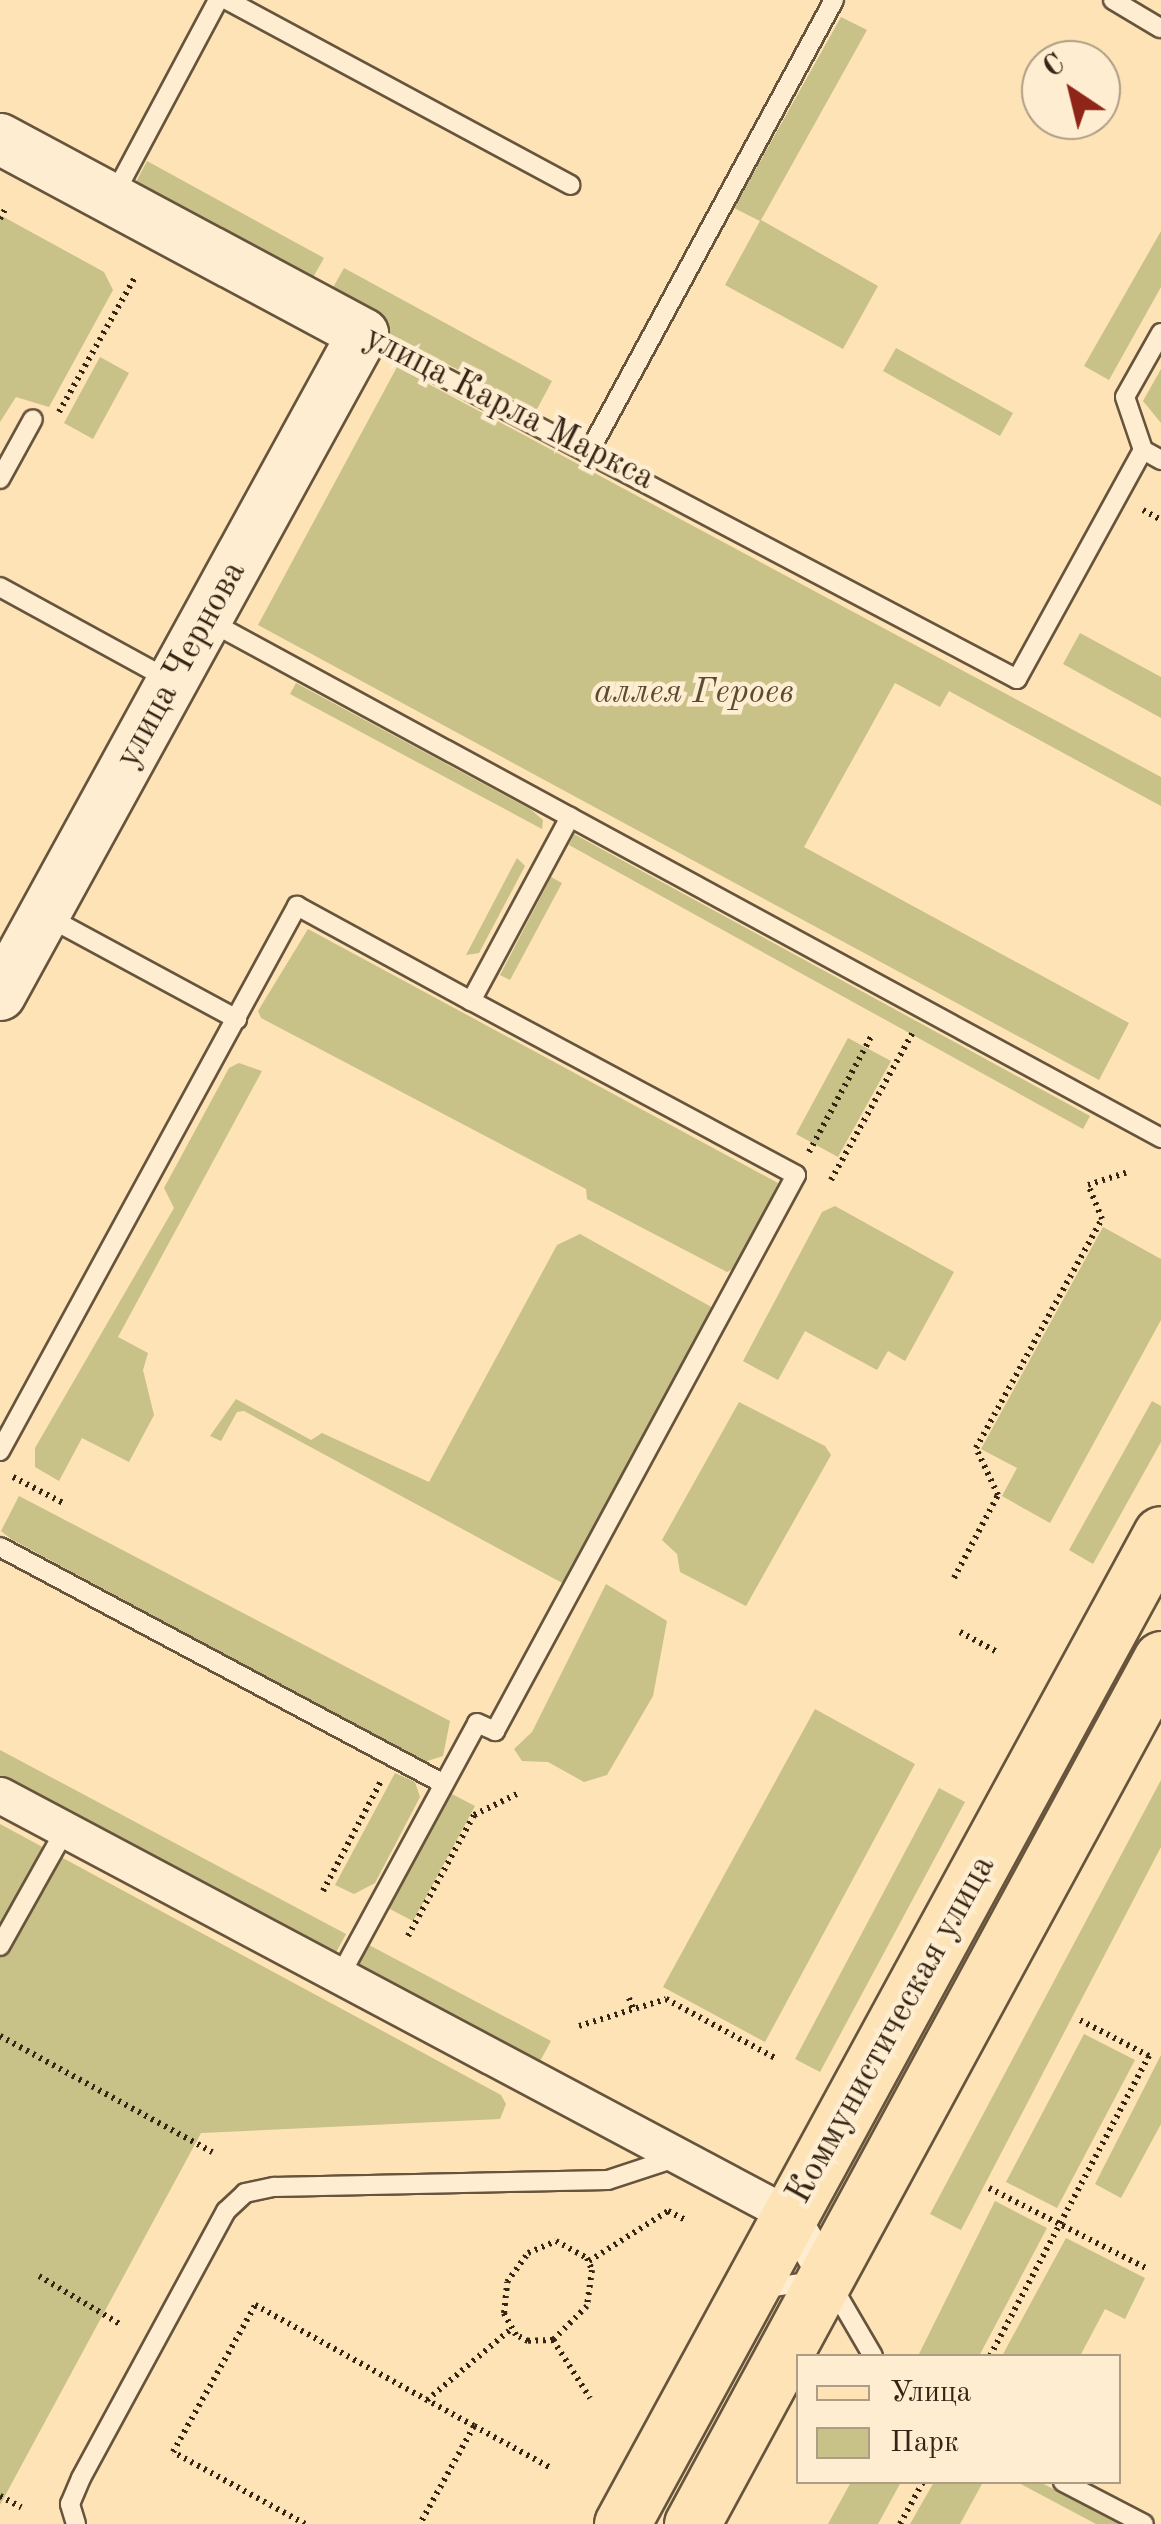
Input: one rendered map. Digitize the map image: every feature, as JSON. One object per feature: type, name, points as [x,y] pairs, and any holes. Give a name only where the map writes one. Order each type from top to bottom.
[{"type":"main road","name":"Коммунистическая улица","points":[[622,2524],[1161,1534]]},
{"type":"main road","name":"Коммунистическая улица","points":[[692,2524],[1161,1658]]},
{"type":"street","name":"улица Карла Маркса","points":[[0,139],[363,334]]},
{"type":"street","name":"улица Чернова","points":[[0,995],[363,334]]},
{"type":"street","points":[[0,1796],[342,1974],[791,2216],[828,2279]]},
{"type":"lane","points":[[112,200],[218,0]]},
{"type":"lane","points":[[228,0],[570,185]]},
{"type":"lane","points":[[590,450],[834,0]]},
{"type":"lane","points":[[1113,0],[1160,28]]},
{"type":"lane","name":"улица Карла Маркса","points":[[363,334],[590,450],[1017,679],[1143,450]]},
{"type":"lane","points":[[1161,334],[1125,397],[1143,450],[1161,460]]},
{"type":"lane","points":[[0,479],[33,419]]},
{"type":"lane","points":[[0,587],[172,681]]},
{"type":"lane","points":[[206,620],[1161,1138]]},
{"type":"lane","points":[[471,1001],[570,817]]},
{"type":"lane","points":[[0,1451],[297,906],[796,1175],[494,1732],[477,1723],[342,1974]]},
{"type":"lane","points":[[44,915],[237,1018]]},
{"type":"lane","points":[[0,1547],[444,1784]]},
{"type":"lane","points":[[0,1946],[66,1830]]},
{"type":"lane","points":[[76,2524],[70,2504],[80,2478],[226,2211],[245,2193],[274,2186],[608,2180],[678,2156]]},
{"type":"lane","points":[[749,2291],[828,2279],[872,2354]]},
{"type":"lane","points":[[1067,2484],[1144,2524]]},
{"type":"path","points":[[0,219],[6,207]]},
{"type":"path","points":[[58,415],[135,277]]},
{"type":"path","points":[[1137,506],[1161,520]]},
{"type":"path","points":[[830,1180],[926,1010]]},
{"type":"path","points":[[796,1175],[872,1035]]},
{"type":"path","points":[[954,1578],[998,1494],[976,1448],[1102,1219],[1088,1185],[1126,1173]]},
{"type":"path","points":[[0,1470],[65,1504]]},
{"type":"path","points":[[960,1632],[999,1653]]},
{"type":"path","points":[[323,1890],[394,1757]]},
{"type":"path","points":[[408,1936],[474,1815],[521,1792]]},
{"type":"path","points":[[629,1998],[633,2009]]},
{"type":"path","points":[[578,2026],[666,1998],[777,2058]]},
{"type":"path","points":[[991,2354],[1149,2056],[1078,2019]]},
{"type":"path","points":[[0,2036],[212,2152]]},
{"type":"path","points":[[988,2188],[1148,2269]]},
{"type":"path","points":[[589,2261],[668,2211],[688,2221]]},
{"type":"path","points":[[556,2241],[582,2250],[589,2261],[586,2306],[554,2340],[528,2341],[511,2329],[503,2298],[528,2253],[556,2241]]},
{"type":"path","points":[[39,2276],[120,2324]]},
{"type":"path","points":[[305,2524],[173,2452],[255,2305],[551,2468]]},
{"type":"path","points":[[427,2400],[511,2329]]},
{"type":"path","points":[[554,2340],[590,2398]]},
{"type":"path","points":[[420,2524],[474,2426]]},
{"type":"path","points":[[900,2524],[922,2484]]},
{"type":"path","points":[[0,2496],[21,2507]]},
{"type":"green space","points":[[841,17],[867,30],[761,220],[878,286],[843,349],[725,285],[760,221],[734,208]]},
{"type":"green space","points":[[147,161],[324,258],[307,288],[130,193]]},
{"type":"green space","points":[[0,215],[104,272],[113,290],[49,407],[16,397],[0,422]]},
{"type":"green space","points":[[1161,231],[1161,287],[1109,380],[1084,366]]},
{"type":"green space","points":[[344,268],[552,381],[536,411],[326,300]]},
{"type":"green space","points":[[896,348],[1013,413],[1000,436],[883,371]]},
{"type":"green space","points":[[100,357],[129,373],[93,439],[64,423]]},
{"type":"green space","name":"аллея Героев","points":[[397,367],[1161,777],[1161,806],[949,691],[940,707],[895,683],[804,847],[1129,1023],[1099,1080],[258,625]]},
{"type":"green space","points":[[1161,369],[1161,423],[1143,401]]},
{"type":"green space","points":[[1080,633],[1161,677],[1161,718],[1063,664]]},
{"type":"green space","points":[[296,683],[530,809],[543,820],[542,829],[290,694]]},
{"type":"green space","points":[[574,834],[1090,1116],[1083,1129],[569,845]]},
{"type":"green space","points":[[517,858],[525,866],[479,953],[466,955]]},
{"type":"green space","points":[[551,877],[562,883],[510,980],[500,975]]},
{"type":"green space","points":[[308,929],[778,1183],[737,1267],[727,1272],[587,1199],[586,1189],[261,1018],[258,1011]]},
{"type":"green space","points":[[848,1038],[891,1061],[838,1157],[796,1134]]},
{"type":"green space","points":[[239,1063],[262,1071],[118,1337],[148,1353],[143,1370],[154,1415],[129,1462],[82,1438],[59,1481],[35,1467],[35,1448],[174,1208],[164,1188],[229,1068]]},
{"type":"green space","points":[[835,1206],[954,1272],[905,1361],[888,1351],[877,1370],[805,1331],[778,1380],[743,1361],[822,1212]]},
{"type":"green space","points":[[1103,1227],[1161,1259],[1161,1320],[1050,1523],[1002,1496],[1017,1468],[981,1449]]},
{"type":"green space","points":[[580,1234],[715,1309],[566,1585],[244,1411],[237,1412],[221,1441],[210,1436],[236,1399],[311,1440],[322,1433],[429,1482],[557,1245]]},
{"type":"green space","points":[[1152,1401],[1161,1406],[1161,1442],[1093,1564],[1069,1550]]},
{"type":"green space","points":[[739,1402],[825,1446],[831,1455],[746,1606],[680,1572],[677,1554],[662,1540]]},
{"type":"green space","points":[[19,1496],[450,1721],[443,1756],[424,1762],[11,1539],[1,1531]]},
{"type":"green space","points":[[606,1584],[667,1621],[653,1696],[607,1775],[584,1782],[548,1762],[522,1761],[514,1749],[532,1732]]},
{"type":"green space","points":[[815,1709],[915,1764],[765,2042],[663,1987]]},
{"type":"green space","points":[[0,1750],[346,1934],[334,1956],[0,1779]]},
{"type":"green space","points":[[395,1773],[415,1782],[420,1797],[375,1883],[354,1894],[335,1885]]},
{"type":"green space","points":[[1161,1780],[1161,1847],[961,2230],[930,2214]]},
{"type":"green space","points":[[939,1788],[965,1802],[820,2072],[795,2059]]},
{"type":"green space","points":[[448,1792],[475,1806],[413,1921],[386,1907]]},
{"type":"green space","points":[[0,1824],[501,2095],[506,2104],[500,2119],[201,2133],[0,2505]]},
{"type":"green space","points":[[367,1944],[551,2041],[539,2063],[355,1967]]},
{"type":"green space","points":[[1084,2034],[1135,2060],[1057,2208],[1006,2182]]},
{"type":"green space","points":[[1161,2055],[1161,2124],[1121,2198],[1095,2184]]},
{"type":"green space","points":[[995,2201],[1047,2228],[980,2354],[919,2354]]},
{"type":"green space","points":[[1066,2238],[1145,2278],[1125,2319],[1105,2309],[1081,2354],[1003,2354]]},
{"type":"green space","points":[[850,2484],[900,2484],[878,2524],[828,2524]]},
{"type":"green space","points":[[933,2484],[982,2484],[960,2524],[910,2524]]},
{"type":"green space","points":[[1021,2484],[1044,2484],[1119,2524],[1096,2524]]}]
